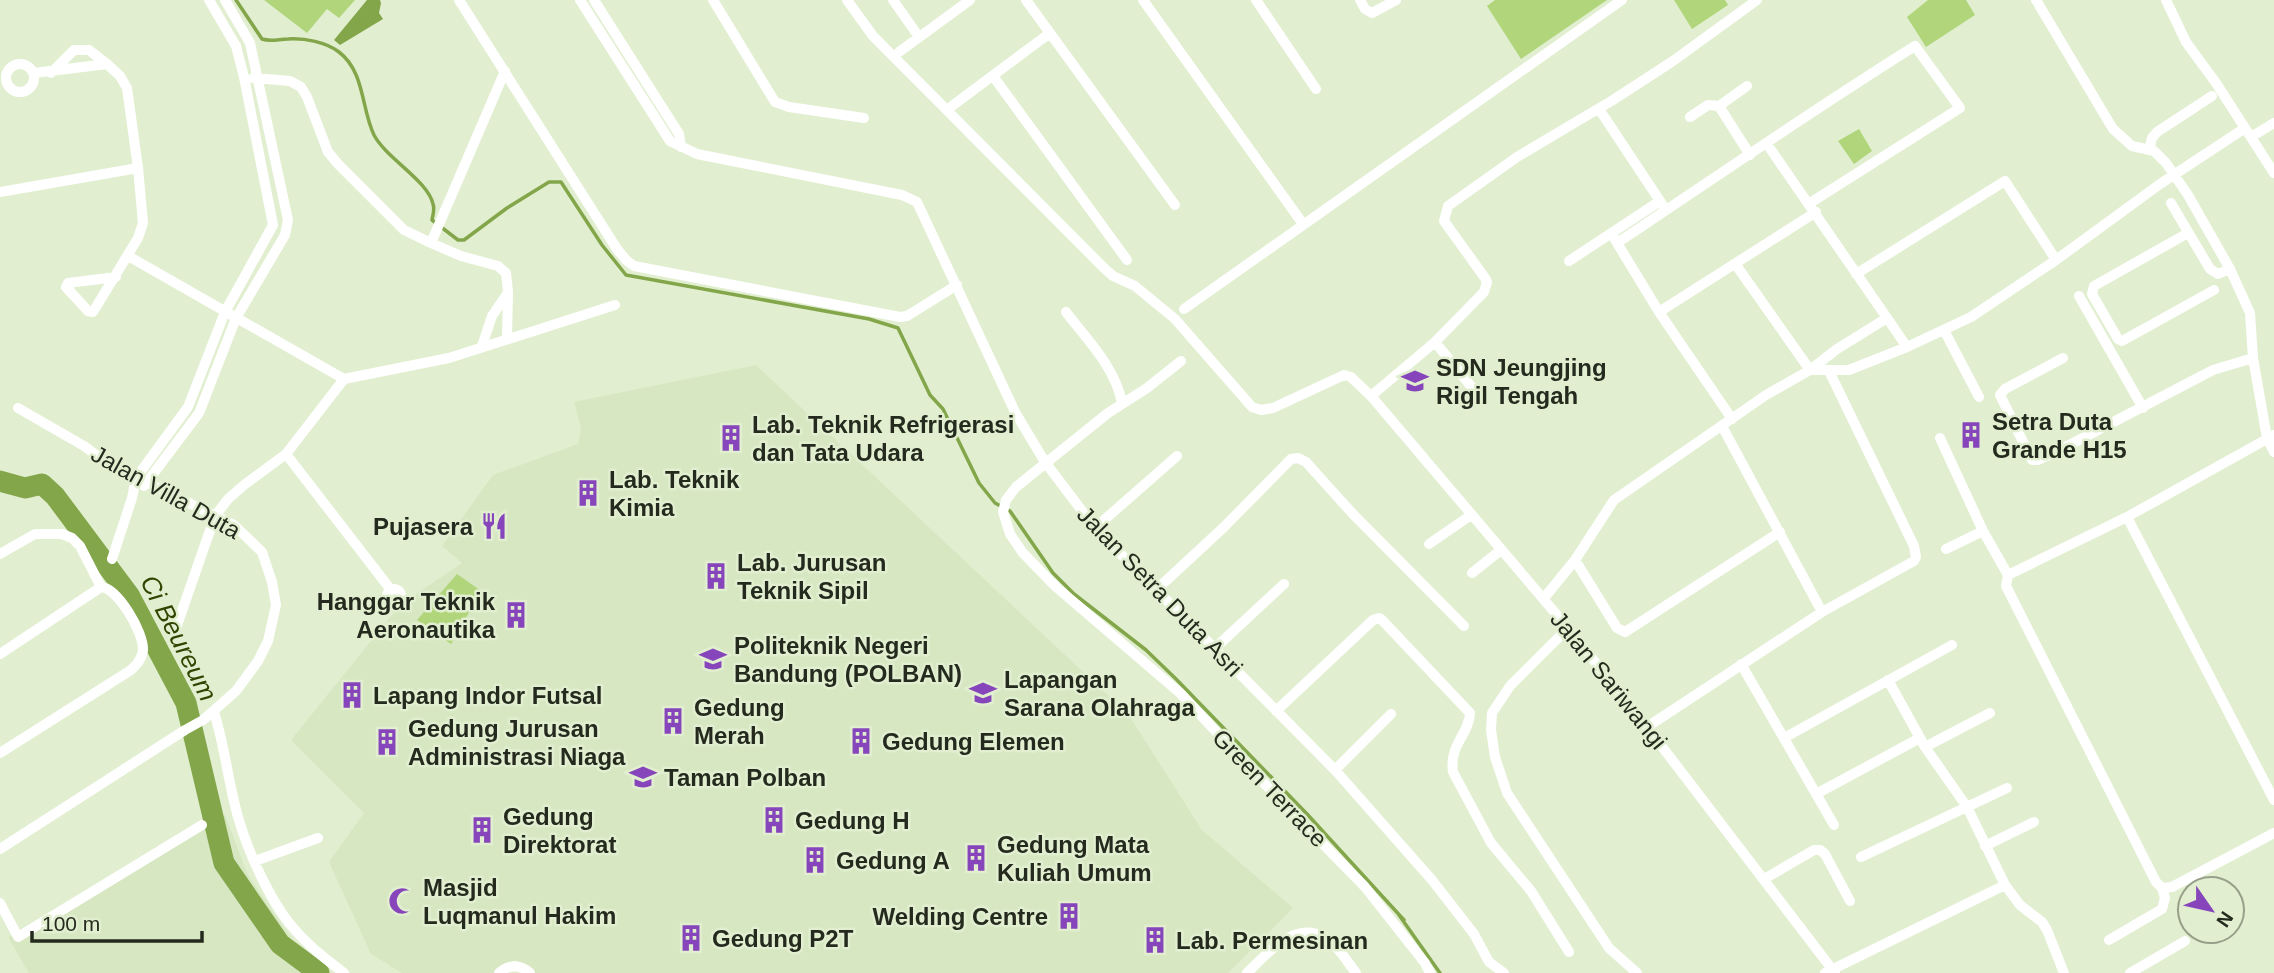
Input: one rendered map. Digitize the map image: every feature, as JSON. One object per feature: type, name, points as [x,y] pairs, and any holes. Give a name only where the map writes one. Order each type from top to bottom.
[{"type":"street","points":[[112,559],[132,498],[188,407],[225,312],[273,225],[236,46],[209,0]]},
{"type":"street","points":[[142,481],[199,413],[236,318],[285,235],[288,220],[250,43],[225,0]]},
{"type":"street","points":[[459,0],[617,249],[634,266],[900,317],[907,316],[957,285]]},
{"type":"street","name":"Jalan Setra Duta Asri","points":[[580,0],[596,15],[679,134],[681,147],[697,154],[902,195],[920,206],[1015,412],[1045,462],[1095,528],[1335,770],[1432,880],[1474,933],[1489,961],[1504,973]]},
{"type":"street","name":"Jalan Setra Duta Asri","points":[[594,0],[596,15]]},
{"type":"street","points":[[713,0],[775,102],[789,107],[864,117]]},
{"type":"street","name":"Jalan Sariwangi","points":[[847,0],[873,36],[1104,268],[1113,276],[1135,286],[1175,319],[1252,407],[1261,410],[1273,408],[1344,374],[1371,396],[1544,598],[1764,879],[1831,971]]},
{"type":"street","points":[[893,0],[919,37]]},
{"type":"street","points":[[899,52],[970,0]]},
{"type":"street","points":[[1026,0],[1175,205]]},
{"type":"street","points":[[1143,0],[1303,224]]},
{"type":"street","points":[[1256,0],[1316,89]]},
{"type":"street","points":[[1360,0],[1365,9],[1372,13],[1396,0]]},
{"type":"street","points":[[1184,309],[1622,0]]},
{"type":"street","points":[[1371,396],[1435,342],[1481,297],[1487,282],[1447,226],[1444,216],[1448,206],[1517,157],[1673,61],[1757,0]]},
{"type":"street","points":[[2036,0],[2113,129],[2132,146],[2160,156],[2180,182],[2230,269],[2250,313],[2253,358],[2274,452]]},
{"type":"street","points":[[2166,0],[2186,42],[2274,173]]},
{"type":"street","points":[[952,106],[1050,33]]},
{"type":"street","points":[[1569,261],[1614,238],[1751,155],[1821,105],[1915,46],[1960,108],[1813,208],[1735,265],[1660,312]]},
{"type":"street","points":[[51,73],[74,50],[89,50],[120,76],[127,88],[143,223],[138,238],[116,278]]},
{"type":"street","points":[[34,74],[107,64]]},
{"type":"street","points":[[431,243],[505,71]]},
{"type":"street","points":[[993,76],[1127,260]]},
{"type":"street","points":[[244,77],[290,81],[301,87],[328,152],[344,173],[404,230],[461,256],[498,266],[506,273],[507,338]]},
{"type":"street","points":[[1690,117],[1708,106],[1718,106],[1747,86]]},
{"type":"street","points":[[2149,150],[2152,138],[2157,132],[2212,96]]},
{"type":"street","points":[[1718,106],[1751,155]]},
{"type":"street","points":[[1599,109],[1663,206]]},
{"type":"street","points":[[1810,370],[1849,370],[1971,317],[2185,169],[2248,133],[2274,123]]},
{"type":"street","points":[[1767,144],[1907,347]]},
{"type":"street","points":[[0,192],[138,168]]},
{"type":"street","points":[[1856,274],[2005,181],[2056,260]]},
{"type":"street","points":[[2171,203],[2210,269],[2218,274],[2230,269]]},
{"type":"street","points":[[2188,233],[2094,286],[2092,294],[2118,339],[2122,341],[2214,290]]},
{"type":"street","points":[[1614,238],[1727,423],[1822,612]]},
{"type":"street","points":[[128,256],[344,379],[449,358],[615,306]]},
{"type":"street","points":[[1735,265],[1810,370]]},
{"type":"street","points":[[482,346],[492,316],[508,292]]},
{"type":"street","points":[[2079,296],[2143,408]]},
{"type":"street","points":[[1066,312],[1106,364],[1118,384],[1122,403]]},
{"type":"street","points":[[1544,598],[1575,560],[1614,500],[1766,395],[1810,370],[1887,318]]},
{"type":"street","points":[[1944,330],[1979,397]]},
{"type":"street","points":[[1435,342],[1475,391]]},
{"type":"street","points":[[2063,358],[2005,389],[2000,395],[2032,460],[2056,452],[2213,370],[2253,358]]},
{"type":"street","name":"Green Terrace","points":[[1181,361],[1045,462],[1011,494],[1006,500],[1003,512],[1010,534],[1023,553],[1055,586],[1180,692],[1365,887],[1430,973]]},
{"type":"street","points":[[1647,727],[1822,612],[1914,561],[1916,552],[1829,370]]},
{"type":"street","points":[[175,631],[215,516],[236,492],[286,454],[344,379]]},
{"type":"street","name":"Jalan Villa Duta","points":[[0,849],[214,712],[236,691],[258,661],[268,641],[276,605],[262,552],[234,525],[104,461],[84,446],[18,408]]},
{"type":"street","points":[[2008,575],[2127,517],[2270,436]]},
{"type":"street","points":[[1940,438],[1983,531],[2008,575],[2006,586],[2155,882],[2162,888],[2165,898],[2162,909],[2109,940]]},
{"type":"street","points":[[286,454],[391,590]]},
{"type":"street","points":[[1095,528],[1177,457]]},
{"type":"street","points":[[1155,591],[1224,527],[1291,459],[1298,458],[1306,462],[1352,513],[1464,626]]},
{"type":"street","points":[[1429,544],[1471,515]]},
{"type":"street","points":[[2127,517],[2274,800]]},
{"type":"street","points":[[1946,549],[1983,531]]},
{"type":"street","points":[[1575,560],[1617,628],[1625,632],[1780,532]]},
{"type":"street","points":[[0,554],[35,534],[62,534],[72,538],[80,546],[101,587]]},
{"type":"street","points":[[1472,573],[1501,550]]},
{"type":"street","points":[[1214,649],[1284,583]]},
{"type":"street","points":[[0,654],[101,587],[108,588],[117,595],[134,623],[143,645],[141,659],[131,670],[0,753]]},
{"type":"street","points":[[1276,711],[1373,620],[1382,620],[1470,713],[1470,720],[1455,746],[1451,762],[1453,772],[1491,843],[1531,891],[1569,952]]},
{"type":"street","points":[[1568,628],[1510,686],[1492,713],[1491,730],[1495,757],[1507,793],[1609,948],[1637,973]]},
{"type":"street","points":[[1784,738],[1952,646]]},
{"type":"street","points":[[1741,664],[1834,825]]},
{"type":"street","points":[[1888,680],[1922,742],[1967,807],[2005,885],[2020,905],[2042,922],[2047,930],[2064,973]]},
{"type":"street","points":[[214,712],[238,818],[276,905],[294,930],[344,973]]},
{"type":"street","points":[[1816,794],[1922,742],[1990,713]]},
{"type":"street","points":[[1335,770],[1391,714]]},
{"type":"street","points":[[1861,857],[2007,788]]},
{"type":"street","points":[[1985,846],[2034,822]]},
{"type":"street","points":[[0,903],[18,937],[202,825]]},
{"type":"street","points":[[2162,888],[2172,887],[2274,833]]},
{"type":"street","points":[[255,862],[318,838]]},
{"type":"street","points":[[1764,879],[1814,850],[1820,850],[1825,854],[1850,901]]},
{"type":"street","points":[[1831,971],[2005,885]]},
{"type":"street","points":[[1247,973],[1282,940],[1302,932],[1325,937],[1356,973]]},
{"type":"street","points":[[2130,973],[2178,945]]},
{"type":"street","points":[[1484,973],[1489,961]]},
{"type":"street","points":[[499,973],[513,966],[524,968],[530,973]]},
{"type":"shaded area","points":[[264,0],[355,0],[339,18],[327,9],[307,33]]},
{"type":"shaded area","points":[[367,0],[380,0],[379,13],[383,19],[340,45],[334,40]]},
{"type":"shaded area","points":[[1495,0],[1607,0],[1521,59],[1487,6]]},
{"type":"shaded area","points":[[1674,0],[1725,0],[1728,5],[1692,29]]},
{"type":"shaded area","points":[[1928,0],[1966,0],[1975,15],[1926,47],[1907,17]]},
{"type":"shaded area","points":[[1859,129],[1872,151],[1854,164],[1838,141]]},
{"type":"shaded area","name":"Politeknik Negeri Bandung (POLBAN)","points":[[756,365],[1128,714],[1202,830],[1293,908],[1228,973],[534,973],[515,960],[493,973],[402,973],[371,954],[329,862],[364,813],[291,740],[400,605],[462,563],[442,546],[493,475],[578,444],[581,428],[574,402]]},
{"type":"shaded area","points":[[457,574],[481,591],[451,644],[417,620]]},
{"type":"shaded area","points":[[225,815],[248,875],[295,944],[329,973],[29,973],[8,937]]},
{"type":"waterway","points":[[236,0],[262,39],[315,41],[334,49],[347,60],[358,80],[374,135],[430,195],[434,208],[432,220],[458,240],[464,240],[507,208],[549,182],[561,182],[602,245],[626,275],[869,319],[898,328],[930,395],[943,409],[979,483],[995,503],[1010,511],[1053,573],[1074,594],[1146,650],[1307,814],[1404,920],[1399,915],[1440,973]]},
{"type":"waterway","name":"Ci Beureum","points":[[0,481],[25,488],[42,484],[55,496],[129,595],[186,703],[224,863],[280,944],[319,973]]},
{"type":"place","name":"SDN Jeungjing Rigil Tengah","points":[[1415,381]]},
{"type":"place","name":"Setra Duta Grande H15","points":[[1971,435]]},
{"type":"place","name":"Lab. Teknik Refrigerasi dan Tata Udara","points":[[731,438]]},
{"type":"place","name":"Lab. Teknik Kimia","points":[[588,493]]},
{"type":"place","name":"Pujasera","points":[[494,526]]},
{"type":"place","name":"Lab. Jurusan Teknik Sipil","points":[[716,576]]},
{"type":"place","name":"Hanggar Teknik Aeronautika","points":[[516,615]]},
{"type":"place","name":"Politeknik Negeri Bandung (POLBAN)","points":[[713,659]]},
{"type":"place","name":"Lapangan Sarana Olahraga","points":[[983,693]]},
{"type":"place","name":"Lapang Indor Futsal","points":[[352,695]]},
{"type":"place","name":"Gedung Merah","points":[[673,721]]},
{"type":"place","name":"Gedung Elemen","points":[[861,741]]},
{"type":"place","name":"Gedung Jurusan Administrasi Niaga","points":[[387,742]]},
{"type":"place","name":"Taman Polban","points":[[643,777]]},
{"type":"place","name":"Gedung H","points":[[774,820]]},
{"type":"place","name":"Gedung Direktorat","points":[[482,830]]},
{"type":"place","name":"Gedung Mata Kuliah Umum","points":[[976,858]]},
{"type":"place","name":"Gedung A","points":[[815,860]]},
{"type":"place","name":"Masjid Luqmanul Hakim","points":[[402,901]]},
{"type":"place","name":"Welding Centre","points":[[1069,916]]},
{"type":"place","name":"Gedung P2T","points":[[691,938]]},
{"type":"place","name":"Lab. Permesinan","points":[[1155,940]]}]
